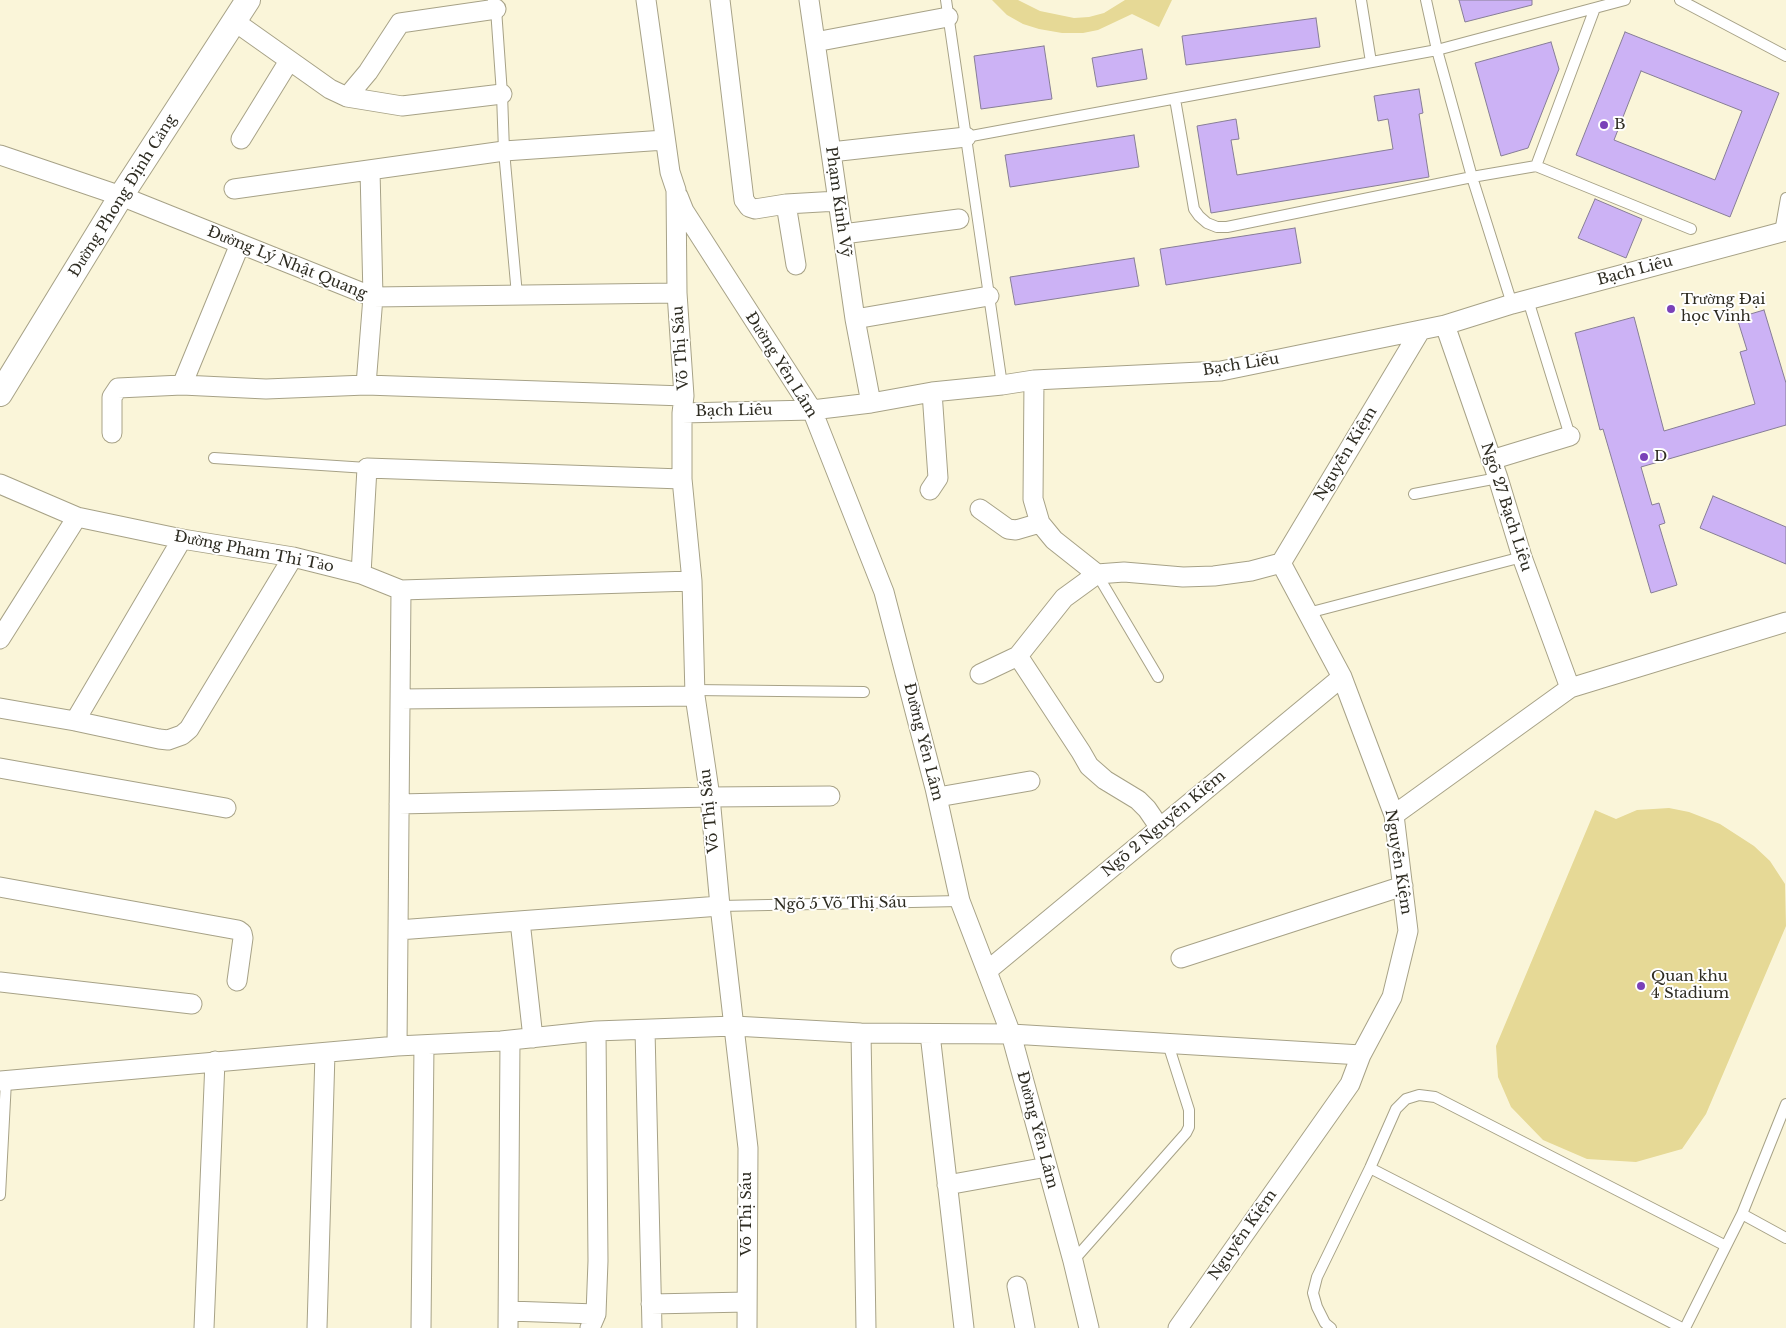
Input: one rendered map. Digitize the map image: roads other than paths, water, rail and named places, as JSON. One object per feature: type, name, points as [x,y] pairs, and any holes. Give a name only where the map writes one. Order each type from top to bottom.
[{"type":"street","name":"Đường Phong Định Cảng","points":[[0,394],[121,196],[248,0]]},
{"type":"street","points":[[646,0],[670,172],[676,190]]},
{"type":"street","points":[[720,0],[744,200],[749,207],[755,209],[786,204],[838,201]]},
{"type":"street","name":"Phạm Kinh Vỹ","points":[[809,0],[855,319],[871,403]]},
{"type":"street","points":[[347,97],[368,72],[400,23],[494,5]]},
{"type":"street","points":[[815,42],[947,8]]},
{"type":"street","points":[[234,21],[330,89],[347,97],[402,106],[502,94]]},
{"type":"street","points":[[241,139],[289,61]]},
{"type":"street","points":[[831,152],[966,137]]},
{"type":"street","points":[[234,189],[504,151],[665,140]]},
{"type":"street","name":"Đường Lý Nhật Quang","points":[[0,155],[121,196],[373,297],[677,293]]},
{"type":"street","points":[[366,385],[373,297],[370,170]]},
{"type":"street","name":"Võ Thị Sáu","points":[[676,190],[677,293],[683,404],[682,479],[692,581],[694,692],[710,797],[720,906],[748,1148],[747,1328]]},
{"type":"street","name":"Đường Yên Lâm","points":[[676,190],[684,211],[812,410],[884,592],[938,797],[960,902],[1011,1034],[1090,1328]]},
{"type":"street","points":[[786,204],[796,265]]},
{"type":"street","points":[[843,234],[959,219]]},
{"type":"street","name":"Bạch Liêu","points":[[112,433],[112,397],[118,388],[182,385],[266,390],[366,385],[812,410],[871,403],[932,392],[1034,380],[1221,371],[1445,325],[1520,302],[1783,232]]},
{"type":"street","points":[[182,385],[240,244]]},
{"type":"street","points":[[855,319],[989,296]]},
{"type":"street","name":"Ngõ 27 Bạch Liêu","points":[[1445,325],[1498,478],[1522,557],[1570,688]]},
{"type":"street","name":"Nguyễn Kiệm","points":[[1178,1328],[1350,1084],[1361,1055],[1395,987],[1408,931],[1394,815],[1342,677],[1281,563],[1420,331]]},
{"type":"street","points":[[1034,380],[1033,499],[1040,523],[1054,540],[1097,574]]},
{"type":"street","points":[[930,490],[938,478],[932,392]]},
{"type":"street","points":[[1491,460],[1570,436]]},
{"type":"street","points":[[361,574],[368,468],[682,479]]},
{"type":"street","name":"Đường Pham Thi Tảo","points":[[0,484],[77,517],[182,539],[292,557],[361,574],[402,590],[692,581]]},
{"type":"street","points":[[980,508],[1008,529],[1016,530],[1040,523]]},
{"type":"street","points":[[0,639],[77,517]]},
{"type":"street","points":[[75,721],[182,539]]},
{"type":"street","points":[[0,708],[75,721],[159,739],[168,740],[182,735],[189,729],[292,557]]},
{"type":"street","points":[[980,674],[1018,656],[1064,598],[1097,574],[1124,572],[1183,577],[1214,576],[1244,572],[1281,563]]},
{"type":"street","points":[[397,1046],[402,590]]},
{"type":"street","points":[[1394,815],[1570,688],[1786,622]]},
{"type":"street","points":[[1018,656],[1082,752],[1088,766],[1105,780],[1138,800],[1148,809],[1160,828]]},
{"type":"street","name":"Ngõ 2 Nguyễn Kiệm","points":[[987,971],[1342,677]]},
{"type":"street","points":[[400,699],[694,692]]},
{"type":"street","points":[[0,768],[226,808]]},
{"type":"street","points":[[938,797],[1030,781]]},
{"type":"street","points":[[400,804],[830,796]]},
{"type":"street","points":[[1181,958],[1403,886]]},
{"type":"street","points":[[0,887],[238,930],[242,932],[243,938],[237,981]]},
{"type":"street","points":[[398,930],[720,906]]},
{"type":"street","points":[[520,921],[532,1038]]},
{"type":"street","points":[[0,982],[192,1004]]},
{"type":"street","points":[[3,1081],[215,1061],[397,1046],[510,1040],[596,1031],[734,1026],[861,1033],[1011,1034],[1361,1055]]},
{"type":"street","points":[[645,1030],[652,1328]]},
{"type":"street","points":[[510,1040],[508,1320],[593,1321],[598,1261],[596,1031]]},
{"type":"street","points":[[861,1033],[866,1328]]},
{"type":"street","points":[[930,1034],[964,1328]]},
{"type":"street","points":[[421,1328],[424,1045]]},
{"type":"street","points":[[317,1328],[325,1053]]},
{"type":"street","points":[[204,1328],[215,1061]]},
{"type":"street","points":[[947,1185],[1047,1167]]},
{"type":"street","points":[[1017,1286],[1025,1328]]},
{"type":"street","points":[[651,1304],[747,1302]]},
{"type":"lane","points":[[1361,0],[1371,62]]},
{"type":"lane","points":[[1426,0],[1437,50],[1472,177],[1570,436]]},
{"type":"lane","points":[[966,137],[1437,50],[1625,0]]},
{"type":"lane","points":[[1680,0],[1786,56]]},
{"type":"lane","points":[[494,5],[502,94],[504,151],[517,295]]},
{"type":"lane","points":[[947,8],[1002,385]]},
{"type":"lane","points":[[1536,166],[1595,8]]},
{"type":"lane","points":[[1176,98],[1194,209],[1207,223],[1217,227],[1227,227],[1472,177],[1536,166],[1691,229]]},
{"type":"lane","points":[[1783,232],[1786,198]]},
{"type":"lane","points":[[214,458],[368,468]]},
{"type":"lane","points":[[1414,494],[1498,478]]},
{"type":"lane","points":[[1308,613],[1522,557]]},
{"type":"lane","points":[[1097,574],[1158,677]]},
{"type":"lane","points":[[694,692],[864,692]]},
{"type":"lane","name":"Ngõ 5 Võ Thị Sáu","points":[[720,906],[960,902]]},
{"type":"lane","points":[[1073,1261],[1186,1133],[1189,1127],[1189,1110],[1168,1044]]},
{"type":"lane","points":[[0,1195],[3,1081]]},
{"type":"lane","points":[[1331,1328],[1325,1323],[1317,1307],[1313,1293],[1314,1284],[1396,1109],[1401,1102],[1419,1095],[1435,1097],[1726,1246]]},
{"type":"lane","points":[[1370,1168],[1688,1327],[1742,1214],[1786,1104]]},
{"type":"lane","points":[[1742,1214],[1786,1238]]},
{"type":"place","name":"B","points":[[1604,125]]},
{"type":"place","name":"Trường Đại học Vinh","points":[[1671,309]]},
{"type":"place","name":"D","points":[[1644,457]]},
{"type":"place","name":"Quan khu 4 Stadium","points":[[1641,986]]}]
